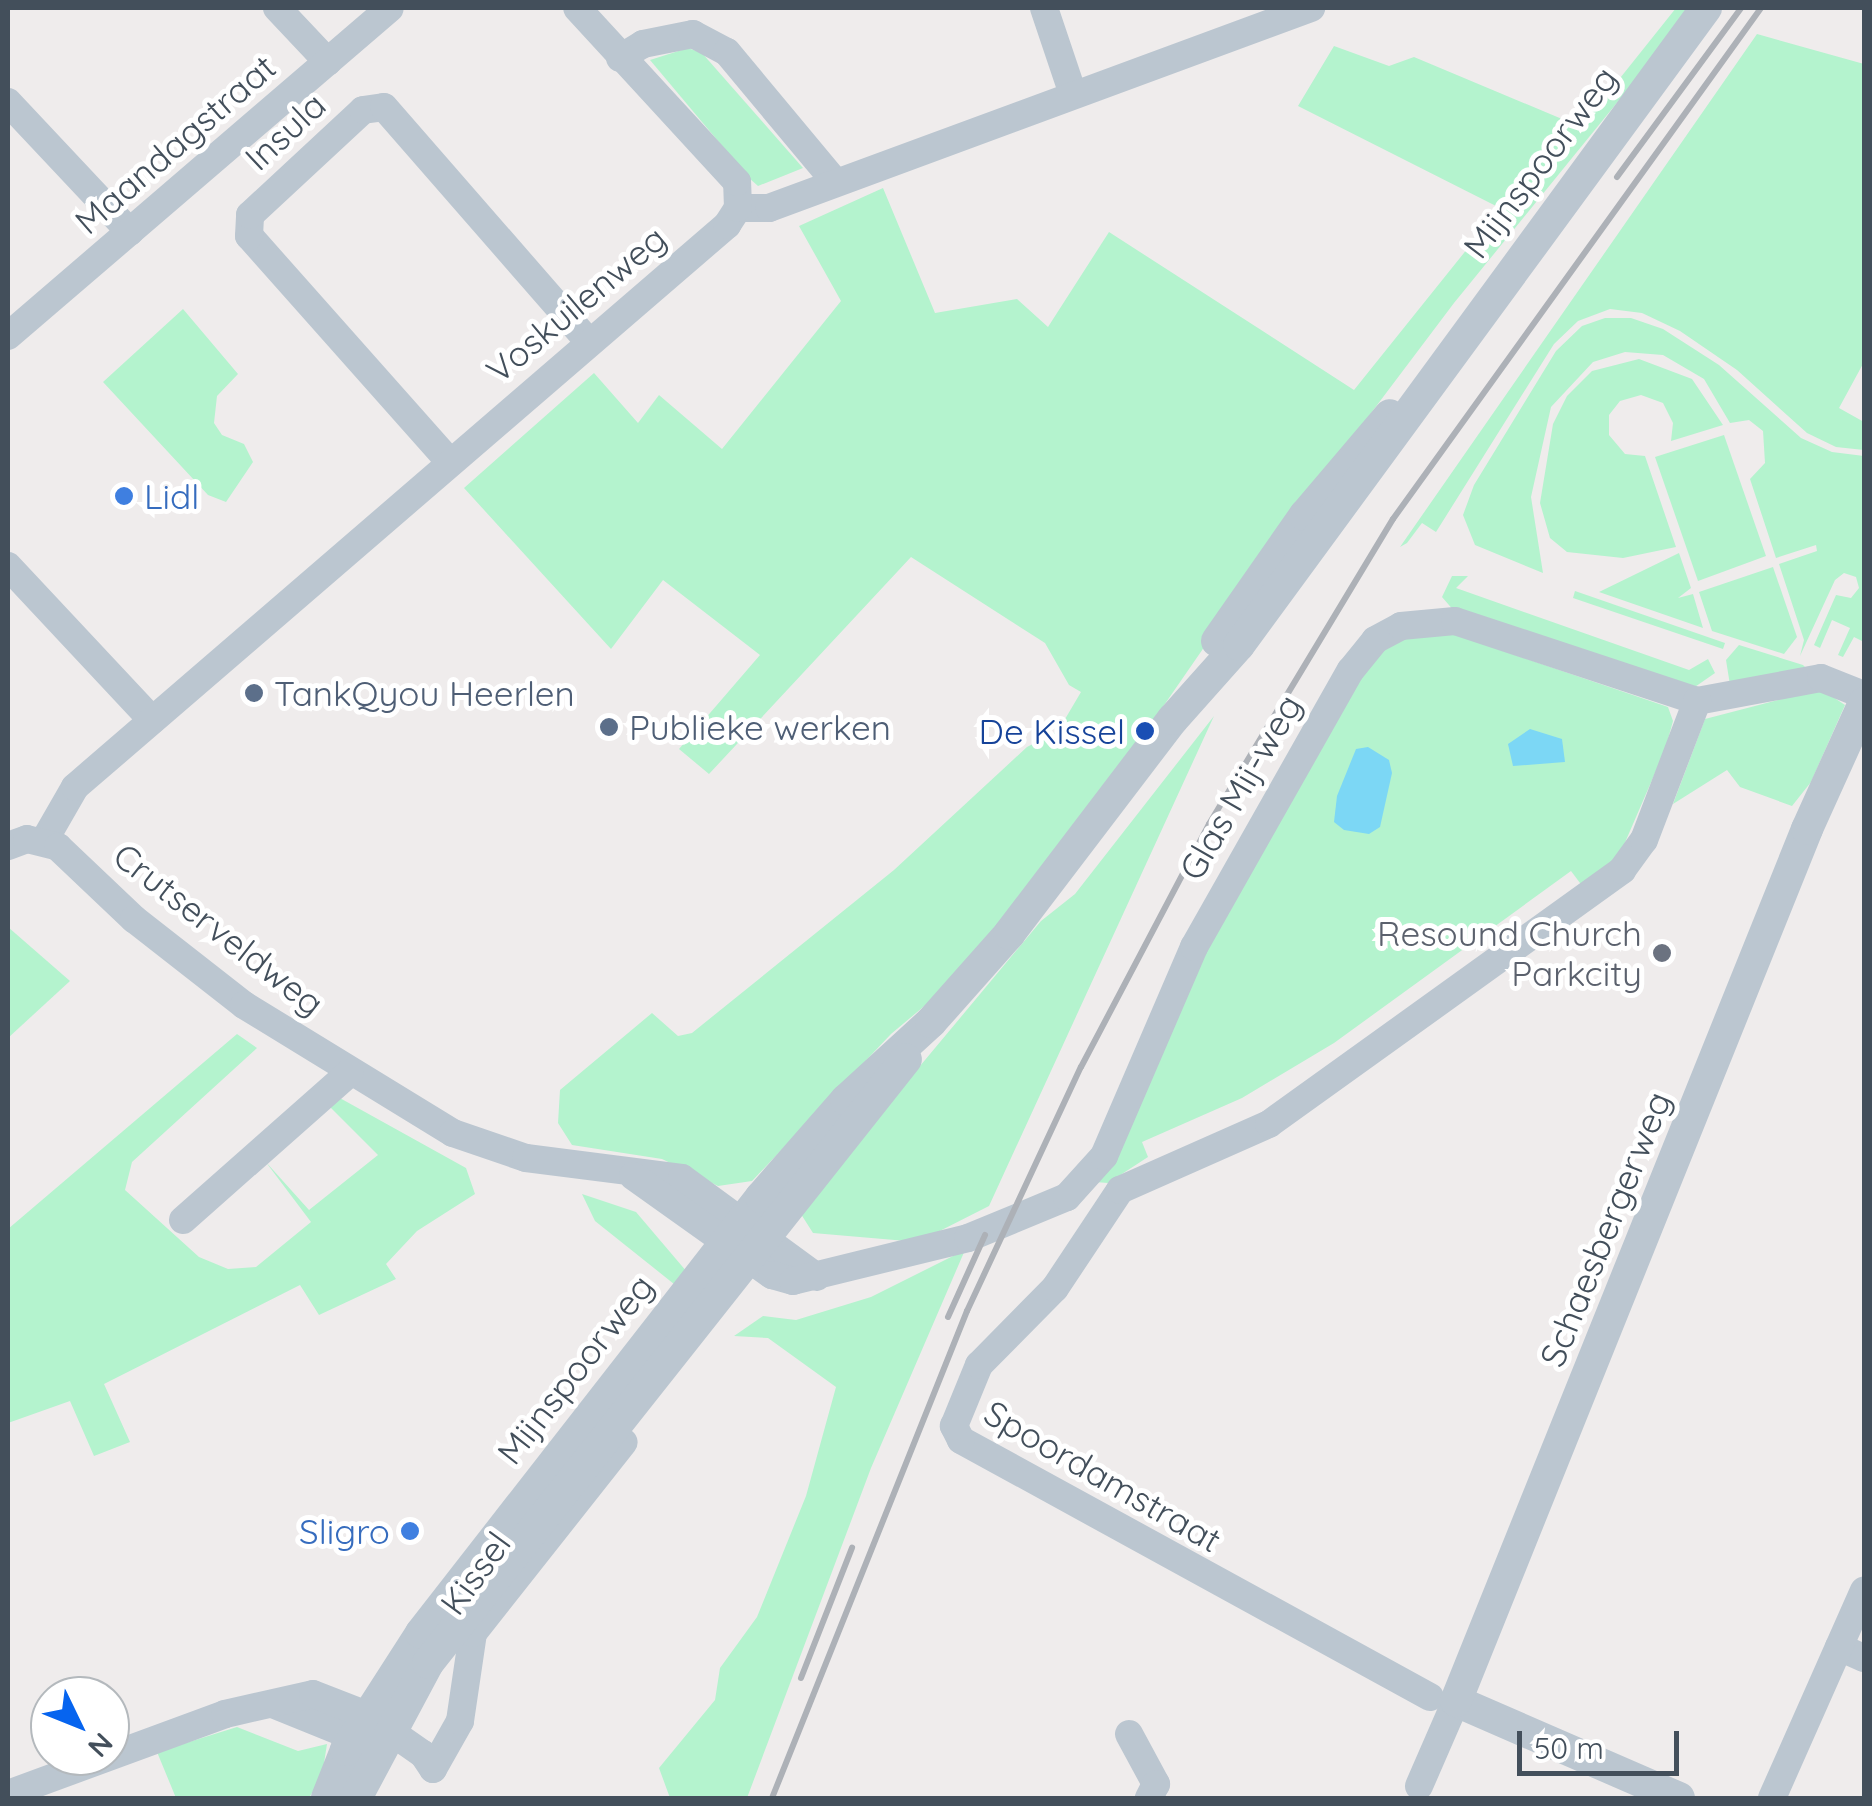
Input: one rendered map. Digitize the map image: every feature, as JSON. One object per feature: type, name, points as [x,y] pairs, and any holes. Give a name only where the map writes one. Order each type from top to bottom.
[{"type":"street","points":[[277,8],[328,62]]},
{"type":"street","name":"Maandagstraat","points":[[8,336],[390,8]]},
{"type":"street","points":[[577,8],[737,182],[738,208],[769,208],[1312,8]]},
{"type":"street","points":[[1044,8],[1073,94]]},
{"type":"street","name":"Mijnspoorweg","points":[[326,1798],[372,1732],[421,1634],[745,1239],[883,1094],[931,1022],[1069,859],[1173,719],[1222,632],[1305,515],[1358,447],[1439,365],[1706,8]]},
{"type":"street","points":[[620,58],[642,44],[693,34],[727,52],[836,184]]},
{"type":"street","points":[[8,102],[130,232]]},
{"type":"street","name":"Insula","points":[[449,461],[249,236],[250,215],[363,110],[384,107],[589,342]]},
{"type":"street","name":"Voskuilenweg","points":[[44,841],[68,794],[449,461],[728,225],[738,208]]},
{"type":"street","points":[[8,566],[152,720]]},
{"type":"street","name":"Glas Mij-weg","points":[[745,1239],[786,1280],[817,1277],[1023,1221],[1087,1179],[1110,1144],[1216,906],[1350,670],[1384,633],[1427,618],[1455,621],[1697,701],[1821,678],[1864,699]]},
{"type":"street","name":"Schaesbergerweg","points":[[1419,1786],[1443,1699],[1864,699]]},
{"type":"street","name":"Spoordamstraat","points":[[1443,1699],[978,1450],[956,1436],[954,1426],[979,1366],[1055,1288],[1120,1190],[1269,1124],[1622,870],[1644,840],[1697,701]]},
{"type":"street","points":[[8,846],[44,841]]},
{"type":"street","name":"Crutserveldweg","points":[[44,841],[213,982],[349,1073],[484,1147],[633,1176],[745,1239]]},
{"type":"street","points":[[183,1220],[349,1073]]},
{"type":"street","name":"Kissel","points":[[8,1794],[225,1714],[314,1694],[433,1769],[460,1721],[465,1656],[473,1632],[624,1442]]},
{"type":"street","points":[[1772,1798],[1852,1652],[1864,1590]]},
{"type":"street","points":[[1443,1699],[1679,1798]]},
{"type":"street","name":"Mijnspoorweg","points":[[356,1798],[372,1732]]},
{"type":"street","points":[[1128,1734],[1156,1784],[1149,1798]]},
{"type":"green space","points":[[1676,8],[1694,8],[1454,303],[1310,494],[1104,792],[953,982],[891,1034],[752,1181],[718,1186],[662,1159],[572,1145],[558,1123],[560,1090],[652,1013],[678,1036],[692,1033],[894,870],[1027,747],[1058,731],[1081,692],[1069,685],[1045,643],[911,557],[709,774],[679,749],[760,655],[663,580],[611,649],[464,488],[594,373],[638,423],[659,395],[722,449],[841,301],[799,226],[883,188],[935,313],[1017,299],[1048,327],[1109,232],[1354,390],[1500,208],[1298,106],[1334,46],[1389,66],[1414,57],[1581,127]]},
{"type":"green space","points":[[1757,34],[1864,64],[1864,362],[1839,408],[1864,422],[1864,450],[1836,447],[1807,433],[1737,370],[1680,331],[1642,313],[1610,309],[1578,321],[1554,344],[1436,532],[1422,523],[1400,547]]},
{"type":"green space","points":[[688,48],[702,53],[803,168],[758,186],[749,178],[650,60]]},
{"type":"green space","points":[[183,309],[238,374],[217,396],[214,423],[222,435],[244,444],[253,462],[226,502],[208,495],[103,382]]},
{"type":"green space","points":[[1605,318],[1631,318],[1663,329],[1719,365],[1801,438],[1832,452],[1864,456],[1864,642],[1854,637],[1843,657],[1838,655],[1850,628],[1832,620],[1820,648],[1814,645],[1836,595],[1851,598],[1859,588],[1856,577],[1844,573],[1835,580],[1800,656],[1804,640],[1779,564],[1817,551],[1816,545],[1776,558],[1750,479],[1765,463],[1763,431],[1749,420],[1730,423],[1704,379],[1663,355],[1625,352],[1593,362],[1551,407],[1531,497],[1543,573],[1475,545],[1463,515],[1474,485],[1556,351],[1582,326]]},
{"type":"green space","points":[[1639,359],[1692,379],[1723,425],[1671,441],[1673,423],[1663,403],[1641,395],[1620,401],[1609,415],[1609,435],[1625,454],[1645,456],[1676,547],[1623,558],[1567,552],[1550,538],[1540,503],[1553,424],[1567,396],[1592,371]]},
{"type":"green space","points":[[1724,435],[1766,556],[1698,581],[1655,457]]},
{"type":"green space","points":[[1679,553],[1691,588],[1678,598],[1693,594],[1703,628],[1599,592]]},
{"type":"green space","points":[[1773,567],[1797,637],[1784,654],[1712,631],[1699,592]]},
{"type":"green space","points":[[1452,576],[1468,576],[1456,588],[1689,670],[1708,659],[1715,673],[1692,689],[1455,612],[1442,597]]},
{"type":"green space","points":[[1575,591],[1725,643],[1723,649],[1573,598]]},
{"type":"green space","points":[[1436,628],[1668,707],[1673,721],[1665,750],[1617,861],[1583,887],[1571,871],[1334,1043],[1242,1098],[1142,1142],[1148,1157],[1108,1183],[1095,1182],[1202,952],[1294,783],[1383,645]]},
{"type":"green space","points":[[1739,645],[1803,665],[1809,671],[1730,685],[1726,660]]},
{"type":"green space","points":[[1821,689],[1845,705],[1811,782],[1792,806],[1740,787],[1727,770],[1673,804],[1705,719]]},
{"type":"green space","points":[[1214,716],[989,1206],[918,1242],[813,1233],[799,1211],[1041,921],[1075,894]]},
{"type":"green space","points":[[8,927],[70,981],[8,1038]]},
{"type":"green space","points":[[237,1034],[257,1048],[132,1162],[125,1190],[199,1257],[228,1269],[256,1267],[311,1222],[265,1161],[309,1210],[378,1155],[328,1105],[338,1097],[466,1168],[475,1194],[417,1231],[386,1264],[396,1279],[319,1315],[300,1285],[104,1384],[130,1442],[94,1456],[70,1401],[8,1423],[8,1229]]},
{"type":"green space","points":[[582,1194],[636,1212],[687,1272],[679,1288],[595,1221]]},
{"type":"green space","points":[[965,1250],[871,1468],[747,1798],[670,1798],[659,1768],[715,1700],[720,1668],[757,1617],[806,1496],[836,1387],[768,1338],[734,1336],[763,1316],[796,1320],[871,1297]]},
{"type":"green space","points":[[237,1727],[298,1751],[327,1744],[322,1776],[309,1798],[176,1798],[157,1752]]},
{"type":"water","points":[[1530,729],[1562,739],[1565,762],[1513,766],[1508,744]]},
{"type":"water","points":[[1368,747],[1389,760],[1392,773],[1380,827],[1369,834],[1344,830],[1334,822],[1337,796],[1356,749]]},
{"type":"railway","points":[[1617,177],[1741,8]]},
{"type":"railway","points":[[772,1798],[967,1311],[1081,1067],[1209,824],[1393,519],[1761,8]]},
{"type":"railway","points":[[948,1317],[985,1235]]},
{"type":"railway","points":[[801,1678],[852,1548]]},
{"type":"place","name":"Lidl","points":[[124,496]]},
{"type":"place","name":"TankQyou Heerlen","points":[[254,693]]},
{"type":"place","name":"Publieke werken","points":[[609,727]]},
{"type":"place","name":"De Kissel","points":[[1145,731]]},
{"type":"place","name":"Resound Church Parkcity","points":[[1662,953]]},
{"type":"place","name":"Sligro","points":[[410,1531]]}]
